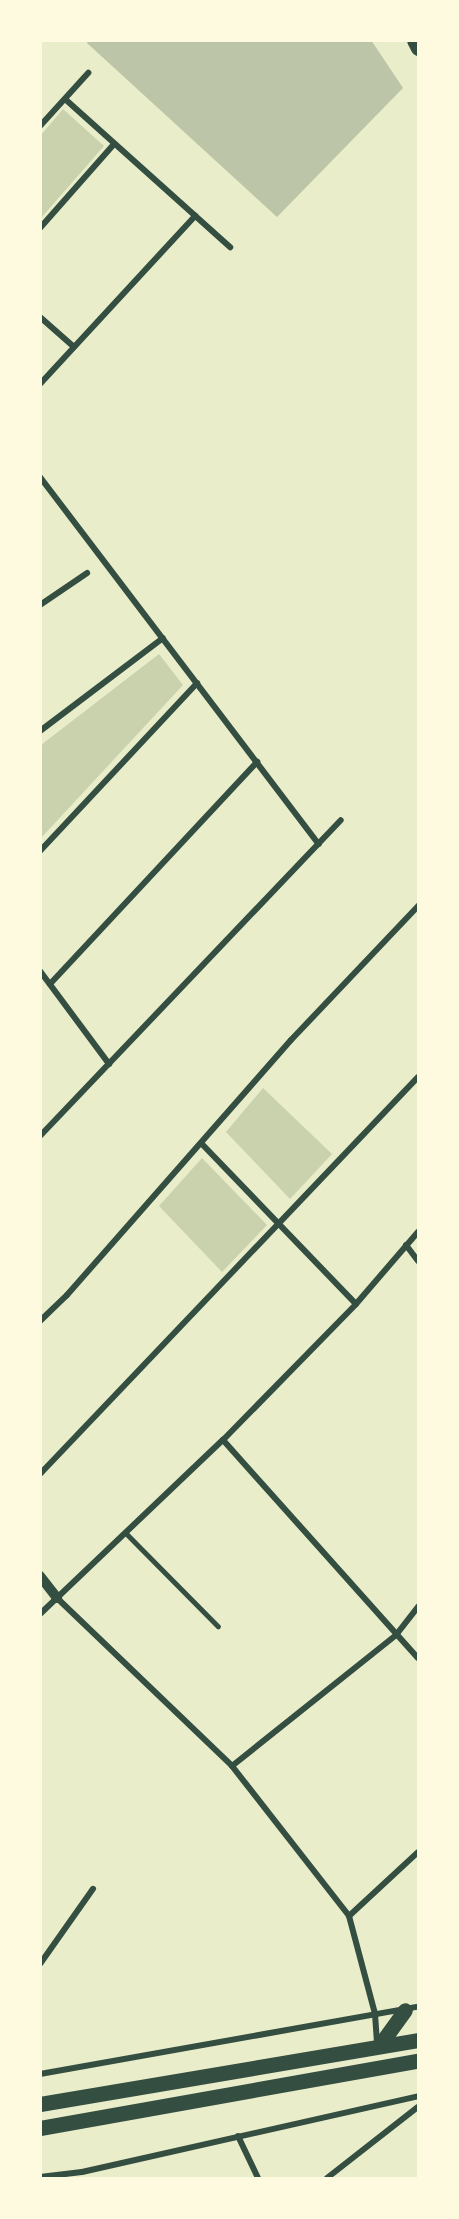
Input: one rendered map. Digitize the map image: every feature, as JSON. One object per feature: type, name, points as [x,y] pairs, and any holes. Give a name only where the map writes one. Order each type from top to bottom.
[{"type":"main road","points":[[414,40],[418,48]]},
{"type":"main road","points":[[378,2046],[412,2009]]},
{"type":"main road","points":[[40,2104],[418,2040]]},
{"type":"main road","points":[[40,2128],[418,2061]]},
{"type":"street","points":[[40,126],[88,73]]},
{"type":"street","points":[[64,99],[230,247]]},
{"type":"street","points":[[40,228],[114,144]]},
{"type":"street","points":[[40,384],[195,216]]},
{"type":"street","points":[[40,317],[74,347]]},
{"type":"street","points":[[40,477],[319,844]]},
{"type":"street","points":[[40,605],[87,573]]},
{"type":"street","points":[[40,730],[163,638]]},
{"type":"street","points":[[40,851],[197,683]]},
{"type":"street","points":[[50,984],[257,762]]},
{"type":"street","points":[[41,1136],[341,820]]},
{"type":"street","points":[[40,1321],[67,1295],[291,1040],[418,906]]},
{"type":"street","points":[[40,971],[109,1064]]},
{"type":"street","points":[[40,1474],[418,1077]]},
{"type":"street","points":[[201,1143],[356,1304]]},
{"type":"street","points":[[40,1614],[223,1440],[356,1304],[418,1232]]},
{"type":"street","points":[[406,1245],[418,1260]]},
{"type":"street","points":[[223,1440],[418,1658]]},
{"type":"street","points":[[40,1576],[57,1598],[232,1766],[349,1916],[375,2014],[378,2046]]},
{"type":"street","points":[[232,1766],[396,1635],[418,1607]]},
{"type":"street","points":[[349,1916],[418,1852]]},
{"type":"street","points":[[40,1965],[93,1889]]},
{"type":"street","points":[[40,2074],[412,2009]]},
{"type":"street","points":[[40,2177],[82,2172],[418,2096]]},
{"type":"street","points":[[327,2178],[418,2107]]},
{"type":"street","points":[[238,2136],[258,2178]]},
{"type":"lane","points":[[126,1533],[218,1626]]},
{"type":"green space","points":[[63,109],[104,146],[41,218],[41,135]]},
{"type":"green space","points":[[159,654],[183,685],[41,838],[41,745]]},
{"type":"green space","points":[[263,1088],[332,1154],[290,1199],[226,1132]]},
{"type":"green space","points":[[202,1158],[267,1225],[222,1272],[159,1206]]},
{"type":"building","points":[[89,40],[371,40],[403,88],[277,217],[87,43]]}]
